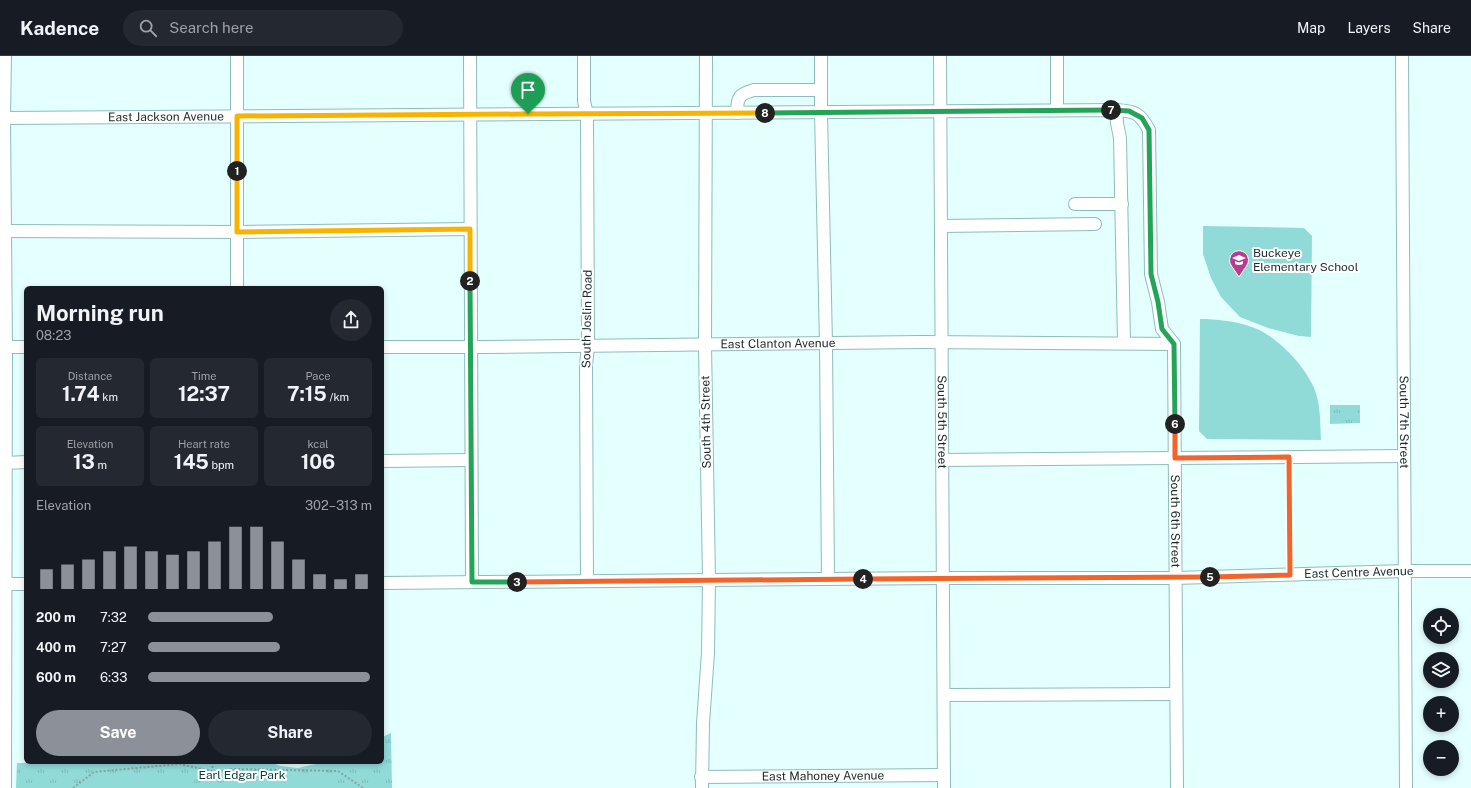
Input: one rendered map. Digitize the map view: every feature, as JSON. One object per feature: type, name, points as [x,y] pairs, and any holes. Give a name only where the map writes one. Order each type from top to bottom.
[{"type":"street","points":[[5,56],[2,231],[6,462],[5,788]]},
{"type":"street","points":[[237,56],[237,286]]},
{"type":"street","points":[[470,56],[472,582]]},
{"type":"street","name":"South Joslin Road","points":[[584,56],[584,101],[587,114],[587,581]]},
{"type":"street","name":"South 4th Street","points":[[701,782],[708,653],[709,580],[705,345],[706,56]]},
{"type":"street","points":[[821,56],[828,580]]},
{"type":"street","name":"South 5th Street","points":[[940,56],[944,788]]},
{"type":"street","points":[[1057,56],[1057,110]]},
{"type":"street","name":"South 7th Street","points":[[1402,56],[1406,788]]},
{"type":"street","points":[[737,113],[737,104],[740,96],[744,92],[754,90],[821,90]]},
{"type":"street","name":"East Jackson Avenue","points":[[4,118],[706,114],[1057,110],[1129,111],[1142,118],[1149,130],[1151,274],[1158,302],[1162,329],[1174,344]]},
{"type":"street","points":[[1116,110],[1120,138],[1124,344]]},
{"type":"street","points":[[1075,204],[1122,204]]},
{"type":"street","points":[[941,226],[1095,224]]},
{"type":"street","points":[[2,231],[237,232],[470,229]]},
{"type":"street","name":"East Clanton Avenue","points":[[384,347],[942,342],[1174,344]]},
{"type":"street","name":"South 6th Street","points":[[1174,344],[1177,788]]},
{"type":"street","points":[[3,349],[24,347]]},
{"type":"street","points":[[942,460],[1404,456]]},
{"type":"street","points":[[384,461],[471,460]]},
{"type":"street","points":[[6,462],[24,462]]},
{"type":"street","name":"East Centre Avenue","points":[[384,583],[944,578],[1176,578],[1405,571],[1471,571]]},
{"type":"street","points":[[6,584],[24,584]]},
{"type":"street","points":[[944,695],[1176,694]]},
{"type":"street","name":"East Mahoney Avenue","points":[[701,782],[944,775]]},
{"type":"path","points":[[1289,457],[1290,575]]},
{"type":"path","points":[[74,788],[94,772],[180,764],[212,772],[233,769],[338,771],[363,788]]},
{"type":"path","points":[[212,772],[213,764]]},
{"type":"green space","points":[[1203,226],[1304,228],[1312,236],[1311,337],[1299,336],[1268,328],[1240,317],[1221,297],[1211,278],[1203,254]]},
{"type":"green space","points":[[1200,319],[1212,319],[1237,323],[1259,330],[1278,342],[1296,360],[1309,379],[1316,394],[1319,407],[1321,440],[1207,439],[1199,431]]},
{"type":"green space","points":[[1330,405],[1360,405],[1360,423],[1330,424]]},
{"type":"green space","name":"Earl Edgar Park","points":[[391,733],[392,788],[16,788],[17,763],[275,764],[298,768],[315,764],[384,764],[384,736]]},
{"type":"green space","points":[[224,776],[317,776],[327,778],[339,788],[223,788]]},
{"type":"green space","points":[[194,778],[194,788],[84,788],[99,779]]},
{"type":"place","name":"Buckeye Elementary School","points":[[1239,277]]},
{"type":"route","points":[[1116,110],[1129,111],[1142,118],[1149,130],[1151,274],[1158,302],[1162,329],[1174,344],[1175,458],[1289,457],[1290,575],[1176,578],[944,578],[472,582],[470,229],[237,232],[237,116],[528,114],[706,114],[1116,110]]}]
